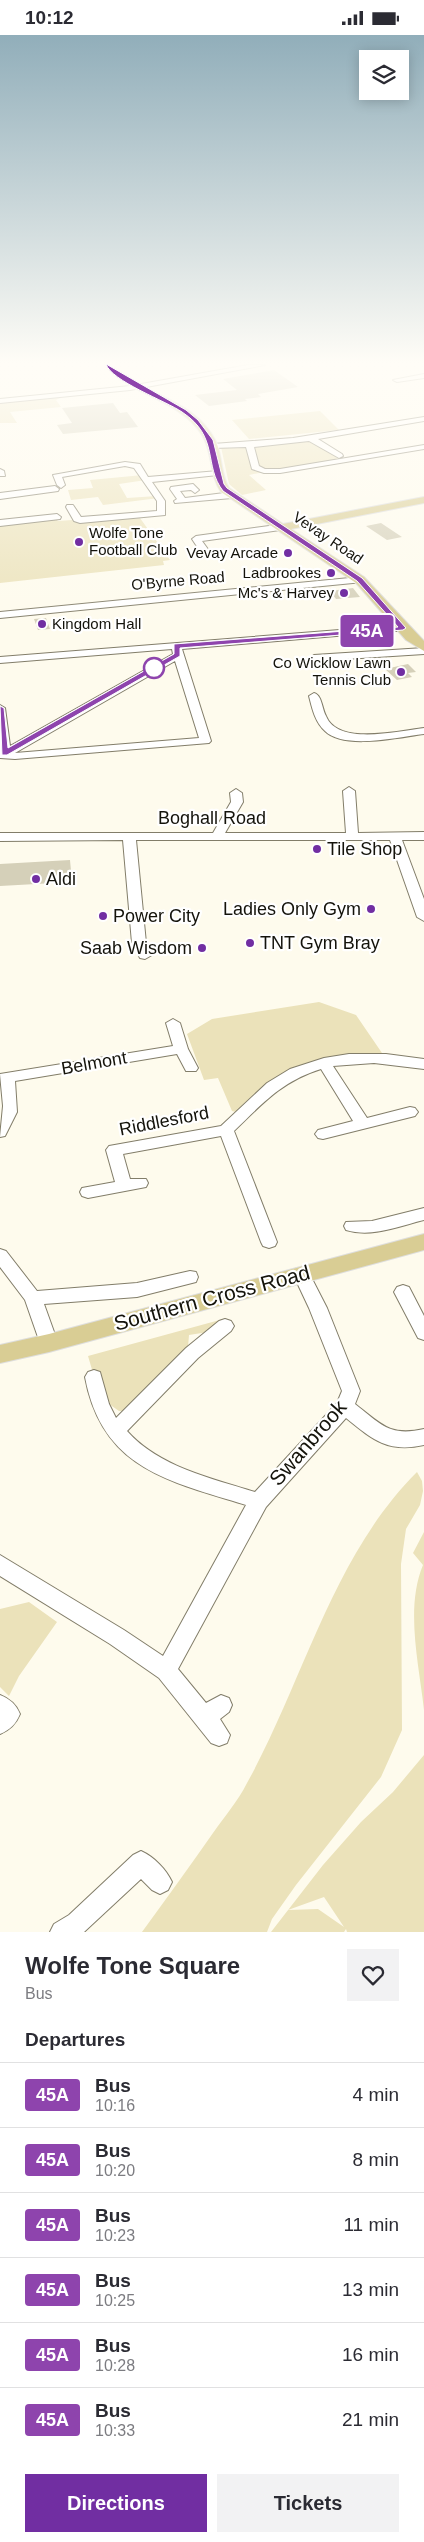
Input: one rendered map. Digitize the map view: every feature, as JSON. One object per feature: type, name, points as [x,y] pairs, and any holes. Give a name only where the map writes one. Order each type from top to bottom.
[{"type":"main road","name":"Vevay Road","points":[[214,454],[221,484],[232,495],[284,527],[360,580],[424,649]]},
{"type":"main road","points":[[284,527],[424,500]]},
{"type":"main road","name":"Southern Cross Road","points":[[0,1354],[49,1343],[424,1242]]},
{"type":"street","points":[[252,454],[255,467],[264,471],[280,471],[385,454]]},
{"type":"street","points":[[335,454],[339,456]]},
{"type":"street","points":[[0,496],[58,487],[57,475],[125,464],[137,466],[161,501],[162,513],[80,520],[77,519],[70,507]]},
{"type":"street","points":[[146,480],[218,473]]},
{"type":"street","points":[[161,491],[193,487],[195,490]]},
{"type":"street","points":[[174,489],[180,501],[232,495]]},
{"type":"street","points":[[0,523],[57,517]]},
{"type":"street","points":[[205,552],[196,539],[284,527]]},
{"type":"street","name":"O'Byrne Road","points":[[0,615],[360,580]]},
{"type":"street","points":[[0,660],[177,650],[403,628]]},
{"type":"street","points":[[314,658],[424,649]]},
{"type":"street","points":[[6,755],[205,741],[177,650]]},
{"type":"street","points":[[6,755],[177,650]]},
{"type":"street","points":[[314,696],[326,725],[331,731],[340,735],[359,737],[424,731]]},
{"type":"street","points":[[0,708],[6,755]]},
{"type":"street","points":[[349,791],[352,835]]},
{"type":"street","points":[[218,835],[237,803],[236,793]]},
{"type":"street","points":[[129,836],[139,943],[145,955]]},
{"type":"street","points":[[395,836],[424,917]]},
{"type":"street","name":"Boghall Road","points":[[0,837],[424,836]]},
{"type":"street","points":[[173,1023],[180,1049],[191,1069]]},
{"type":"street","name":"Belmont","points":[[0,1132],[10,1119],[10,1096],[3,1079],[180,1049]]},
{"type":"street","name":"Riddlesford","points":[[124,1186],[114,1150],[226,1130],[272,1087],[295,1072],[347,1058],[371,1057],[424,1063]]},
{"type":"street","points":[[324,1063],[363,1124]]},
{"type":"street","points":[[323,1133],[410,1113]]},
{"type":"street","name":"Riddlesford","points":[[226,1130],[269,1242]]},
{"type":"street","points":[[88,1192],[140,1183]]},
{"type":"street","points":[[352,1226],[372,1227],[424,1214]]},
{"type":"street","points":[[0,1255],[33,1298],[49,1343]]},
{"type":"street","name":"Swanbrook","points":[[166,1671],[259,1501],[345,1407],[351,1391],[346,1374],[301,1274]]},
{"type":"street","points":[[33,1298],[137,1290],[190,1277]]},
{"type":"street","points":[[403,1292],[424,1333]]},
{"type":"street","points":[[115,1431],[192,1353],[225,1326]]},
{"type":"street","name":"Swanbrook","points":[[94,1377],[101,1408],[115,1431],[126,1444],[147,1460],[169,1471],[259,1501]]},
{"type":"street","points":[[345,1407],[389,1440],[407,1442],[424,1437]]},
{"type":"street","points":[[0,1564],[20,1579],[117,1637],[166,1671],[213,1711],[219,1735]]},
{"type":"street","points":[[0,1705],[9,1714],[0,1723]]},
{"type":"street","points":[[62,1932],[77,1923],[141,1863],[160,1882]]},
{"type":"shaded area","points":[[222,454],[331,454],[339,459],[249,475],[266,490],[242,495],[229,484]]},
{"type":"shaded area","points":[[143,475],[146,480],[119,484],[127,498],[157,496],[159,498],[103,505],[98,497],[71,500],[68,490],[93,488],[90,480]]},
{"type":"shaded area","name":"Wolfe Tone Football Club","points":[[140,518],[170,560],[163,561],[164,565],[0,583],[0,525],[56,519],[58,521],[72,520],[81,523]]},
{"type":"shaded area","points":[[319,1002],[356,1015],[382,1053],[341,1056],[302,1066],[267,1084],[236,1112],[232,1111],[218,1078],[204,1080],[187,1034],[212,1019]]},
{"type":"shaded area","points":[[227,1318],[208,1332],[189,1335],[188,1347],[125,1411],[119,1411],[109,1404],[100,1372],[93,1373],[88,1356]]},
{"type":"shaded area","points":[[417,1472],[422,1481],[423,1491],[420,1505],[406,1529],[401,1564],[402,1730],[381,1777],[296,1885],[272,1919],[267,1932],[142,1932],[243,1790],[267,1744],[341,1581],[363,1542],[388,1506]]},
{"type":"shaded area","points":[[424,1532],[424,1710],[414,1618],[415,1599],[423,1565],[413,1553]]},
{"type":"shaded area","points":[[29,1602],[57,1622],[19,1676],[9,1696],[0,1687],[0,1609]]},
{"type":"shaded area","points":[[424,1755],[424,1932],[347,1932],[346,1929],[344,1932],[271,1932],[288,1910],[323,1865],[361,1822],[393,1792]],"holes":[[[324,1897],[344,1927],[318,1909],[288,1910]]]},
{"type":"building","points":[[381,523],[402,537],[387,540],[366,526]]},
{"type":"building","name":"Mc's & Harvey","points":[[353,588],[360,597],[336,599],[330,591]]},
{"type":"building","name":"Kingdom Hall","points":[[46,618],[50,629],[38,630],[34,619]]},
{"type":"building","name":"Co Wicklow Lawn Tennis Club","points":[[408,664],[416,672],[408,673],[412,677],[397,680],[385,669]]},
{"type":"building","name":"Aldi","points":[[70,860],[72,882],[0,886],[0,864]]},
{"type":"bus line","name":"45A","points":[[0,708],[5,753],[178,655],[176,646],[403,628],[360,580],[310,547],[284,527],[225,490],[221,484],[214,454]]},
{"type":"place","name":"Wolfe Tone Football Club","points":[[79,542]]},
{"type":"place","name":"Vevay Arcade","points":[[288,553]]},
{"type":"place","name":"Ladbrookes","points":[[331,573]]},
{"type":"place","name":"Mc's & Harvey","points":[[344,593]]},
{"type":"place","name":"Kingdom Hall","points":[[42,624]]},
{"type":"place","name":"Co Wicklow Lawn Tennis Club","points":[[401,672]]},
{"type":"place","name":"Tile Shop","points":[[317,849]]},
{"type":"place","name":"Aldi","points":[[36,879]]},
{"type":"place","name":"Ladies Only Gym","points":[[371,909]]},
{"type":"place","name":"Power City","points":[[103,916]]},
{"type":"place","name":"TNT Gym Bray","points":[[250,943]]},
{"type":"place","name":"Saab Wisdom","points":[[202,948]]}]
